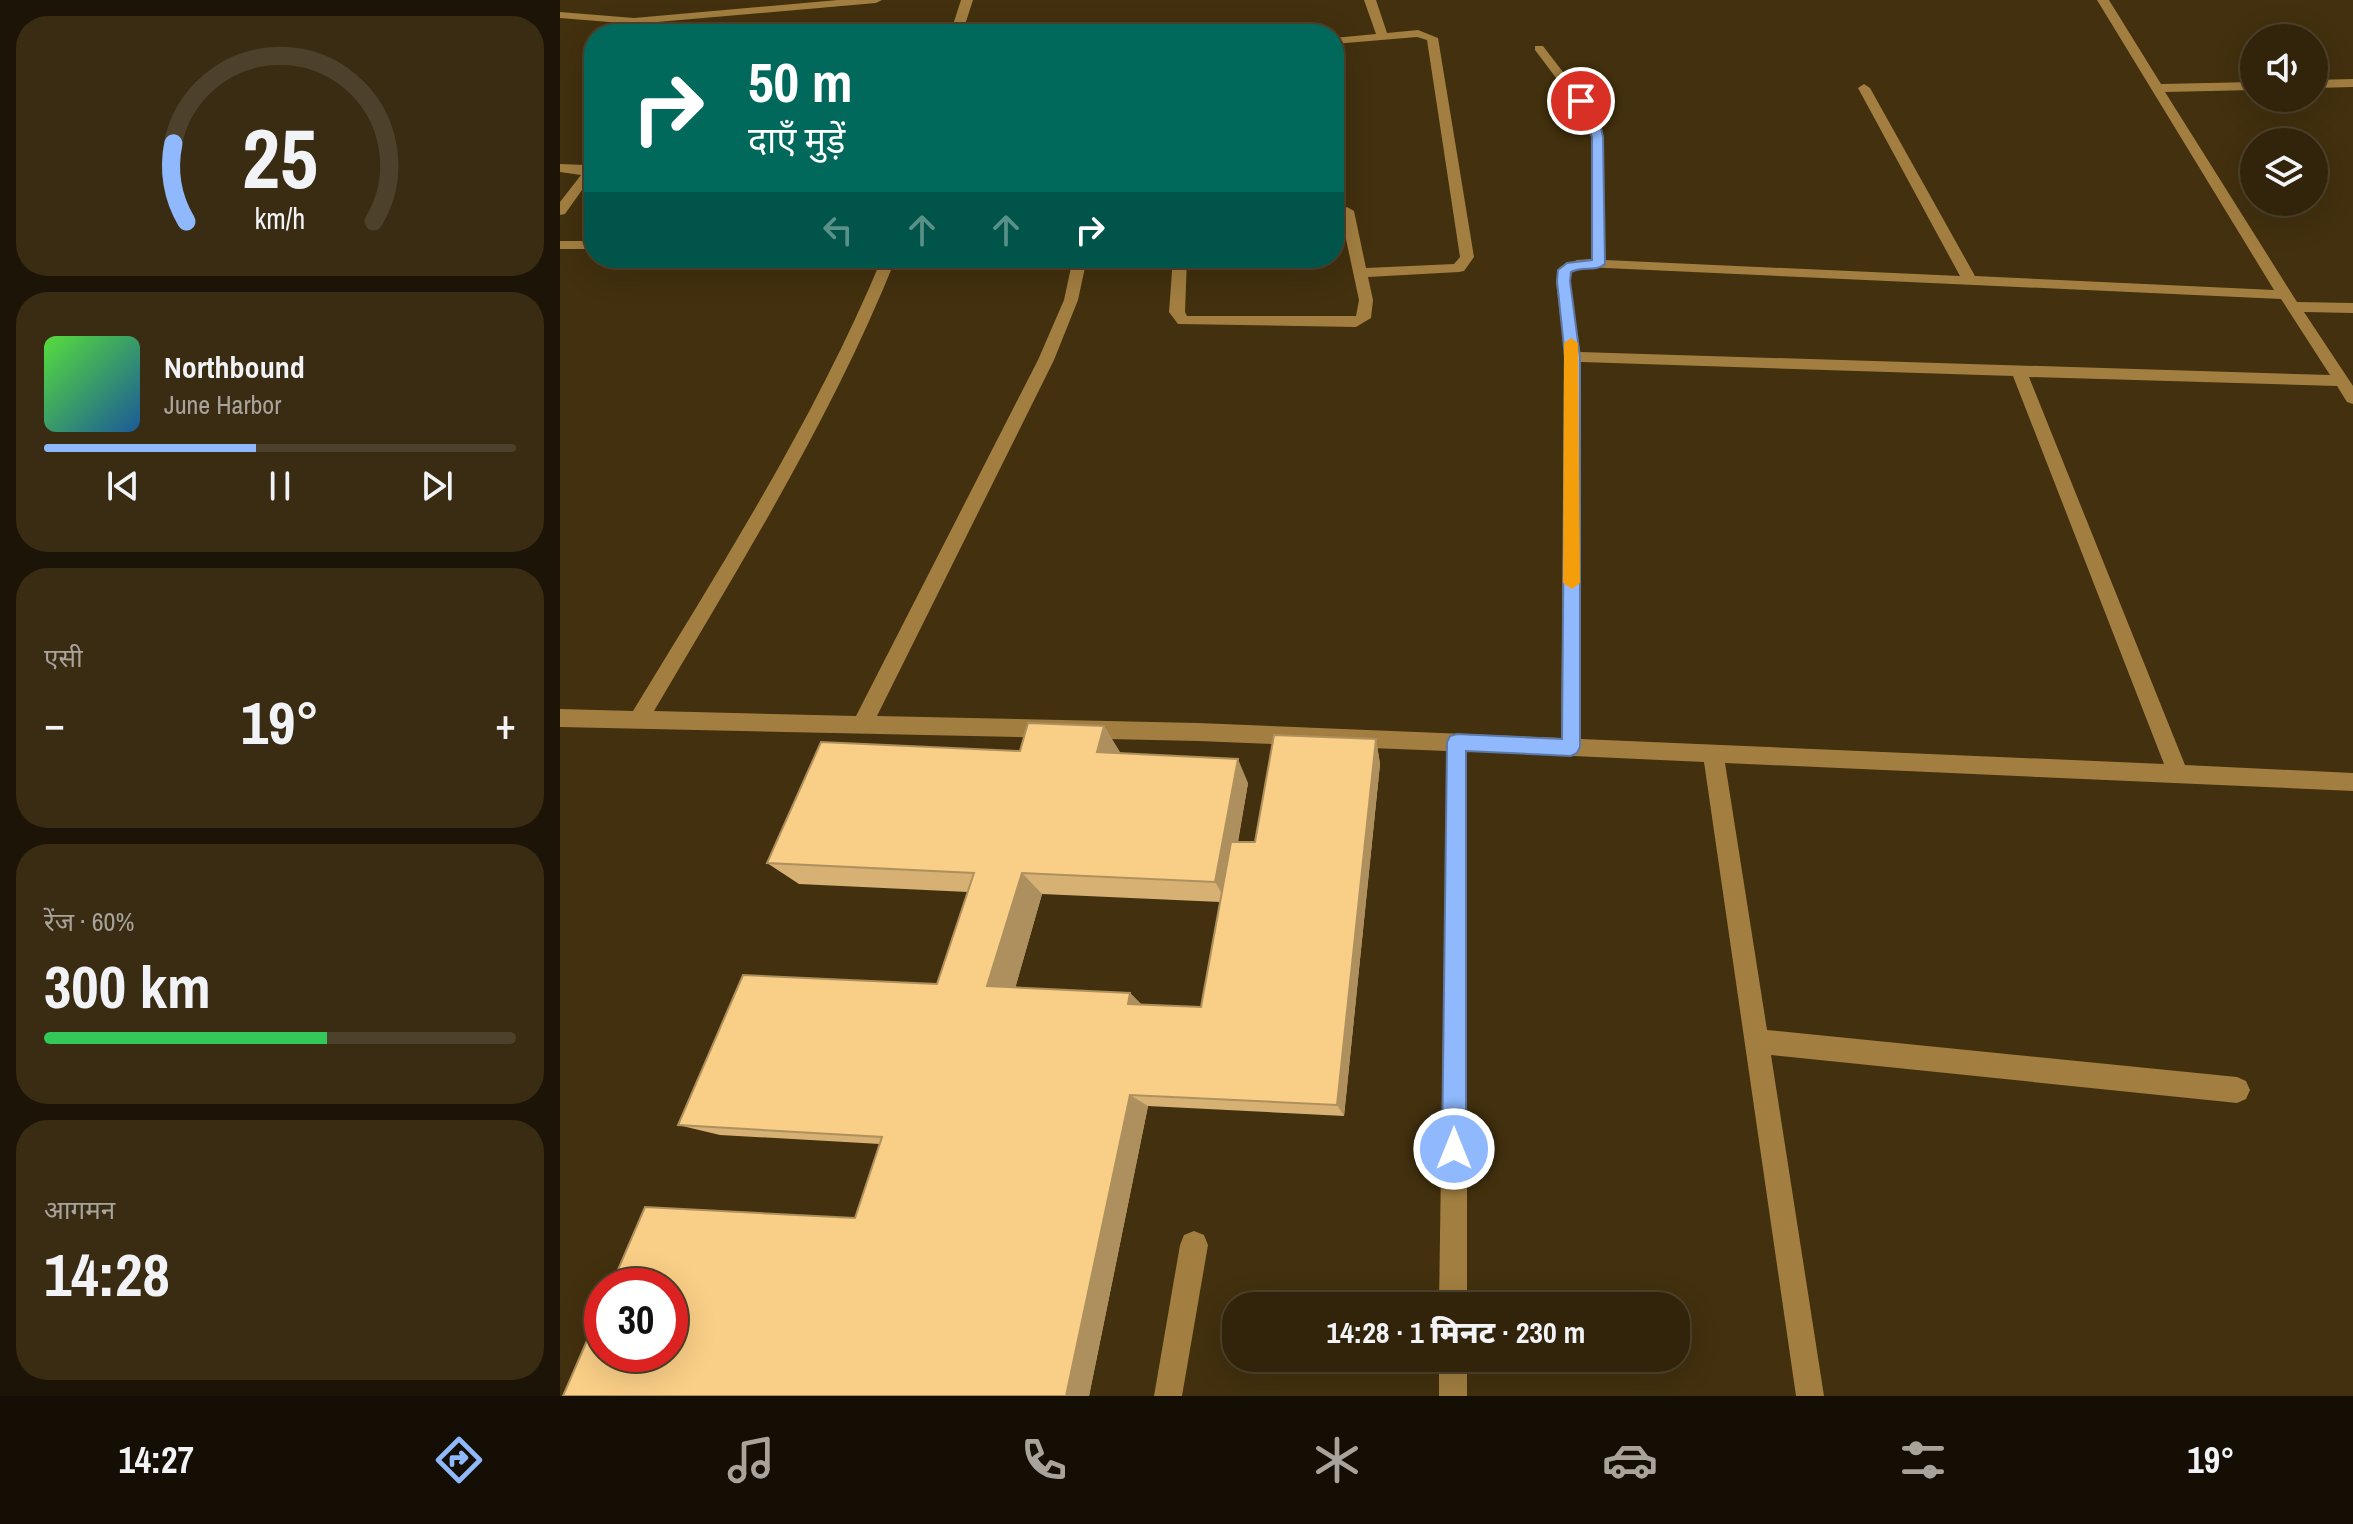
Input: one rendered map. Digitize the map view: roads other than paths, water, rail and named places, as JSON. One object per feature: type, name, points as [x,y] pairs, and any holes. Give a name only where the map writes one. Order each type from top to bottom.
[{"type":"street","points":[[560,32],[566,16],[634,21],[727,19],[876,0]]},
{"type":"street","points":[[959,24],[967,0]]},
{"type":"street","points":[[1370,0],[1382,35]]},
{"type":"street","points":[[2103,0],[2289,301],[2353,398]]},
{"type":"street","points":[[1344,40],[1418,33],[1427,34],[1435,44],[1467,257],[1459,268],[1360,273]]},
{"type":"street","points":[[1539,48],[1593,119],[1597,137],[1598,264]]},
{"type":"street","points":[[2328,84],[2353,83]]},
{"type":"street","points":[[2158,88],[2240,86]]},
{"type":"street","points":[[1864,88],[1969,278]]},
{"type":"street","points":[[560,168],[584,169]]},
{"type":"street","points":[[560,211],[584,181]]},
{"type":"street","points":[[1179,268],[1177,312],[1183,321],[1356,322],[1363,318],[1366,309],[1347,211]]},
{"type":"street","points":[[560,245],[584,245]]},
{"type":"street","points":[[1571,747],[1573,357],[1563,281],[1565,270],[1582,263],[1969,278],[2353,308]]},
{"type":"street","points":[[638,720],[827,403],[859,335],[885,268]]},
{"type":"street","points":[[862,725],[1046,360],[1071,300],[1078,268]]},
{"type":"street","points":[[1573,357],[2342,381]]},
{"type":"street","points":[[2019,371],[2178,774]]},
{"type":"street","points":[[560,718],[1198,732],[2353,782]]},
{"type":"street","points":[[1453,1292],[1457,742]]},
{"type":"street","points":[[1713,754],[1810,1396]]},
{"type":"street","points":[[1756,1041],[2237,1090]]},
{"type":"street","points":[[1168,1396],[1194,1245]]},
{"type":"street","points":[[1453,1372],[1453,1396]]}]
